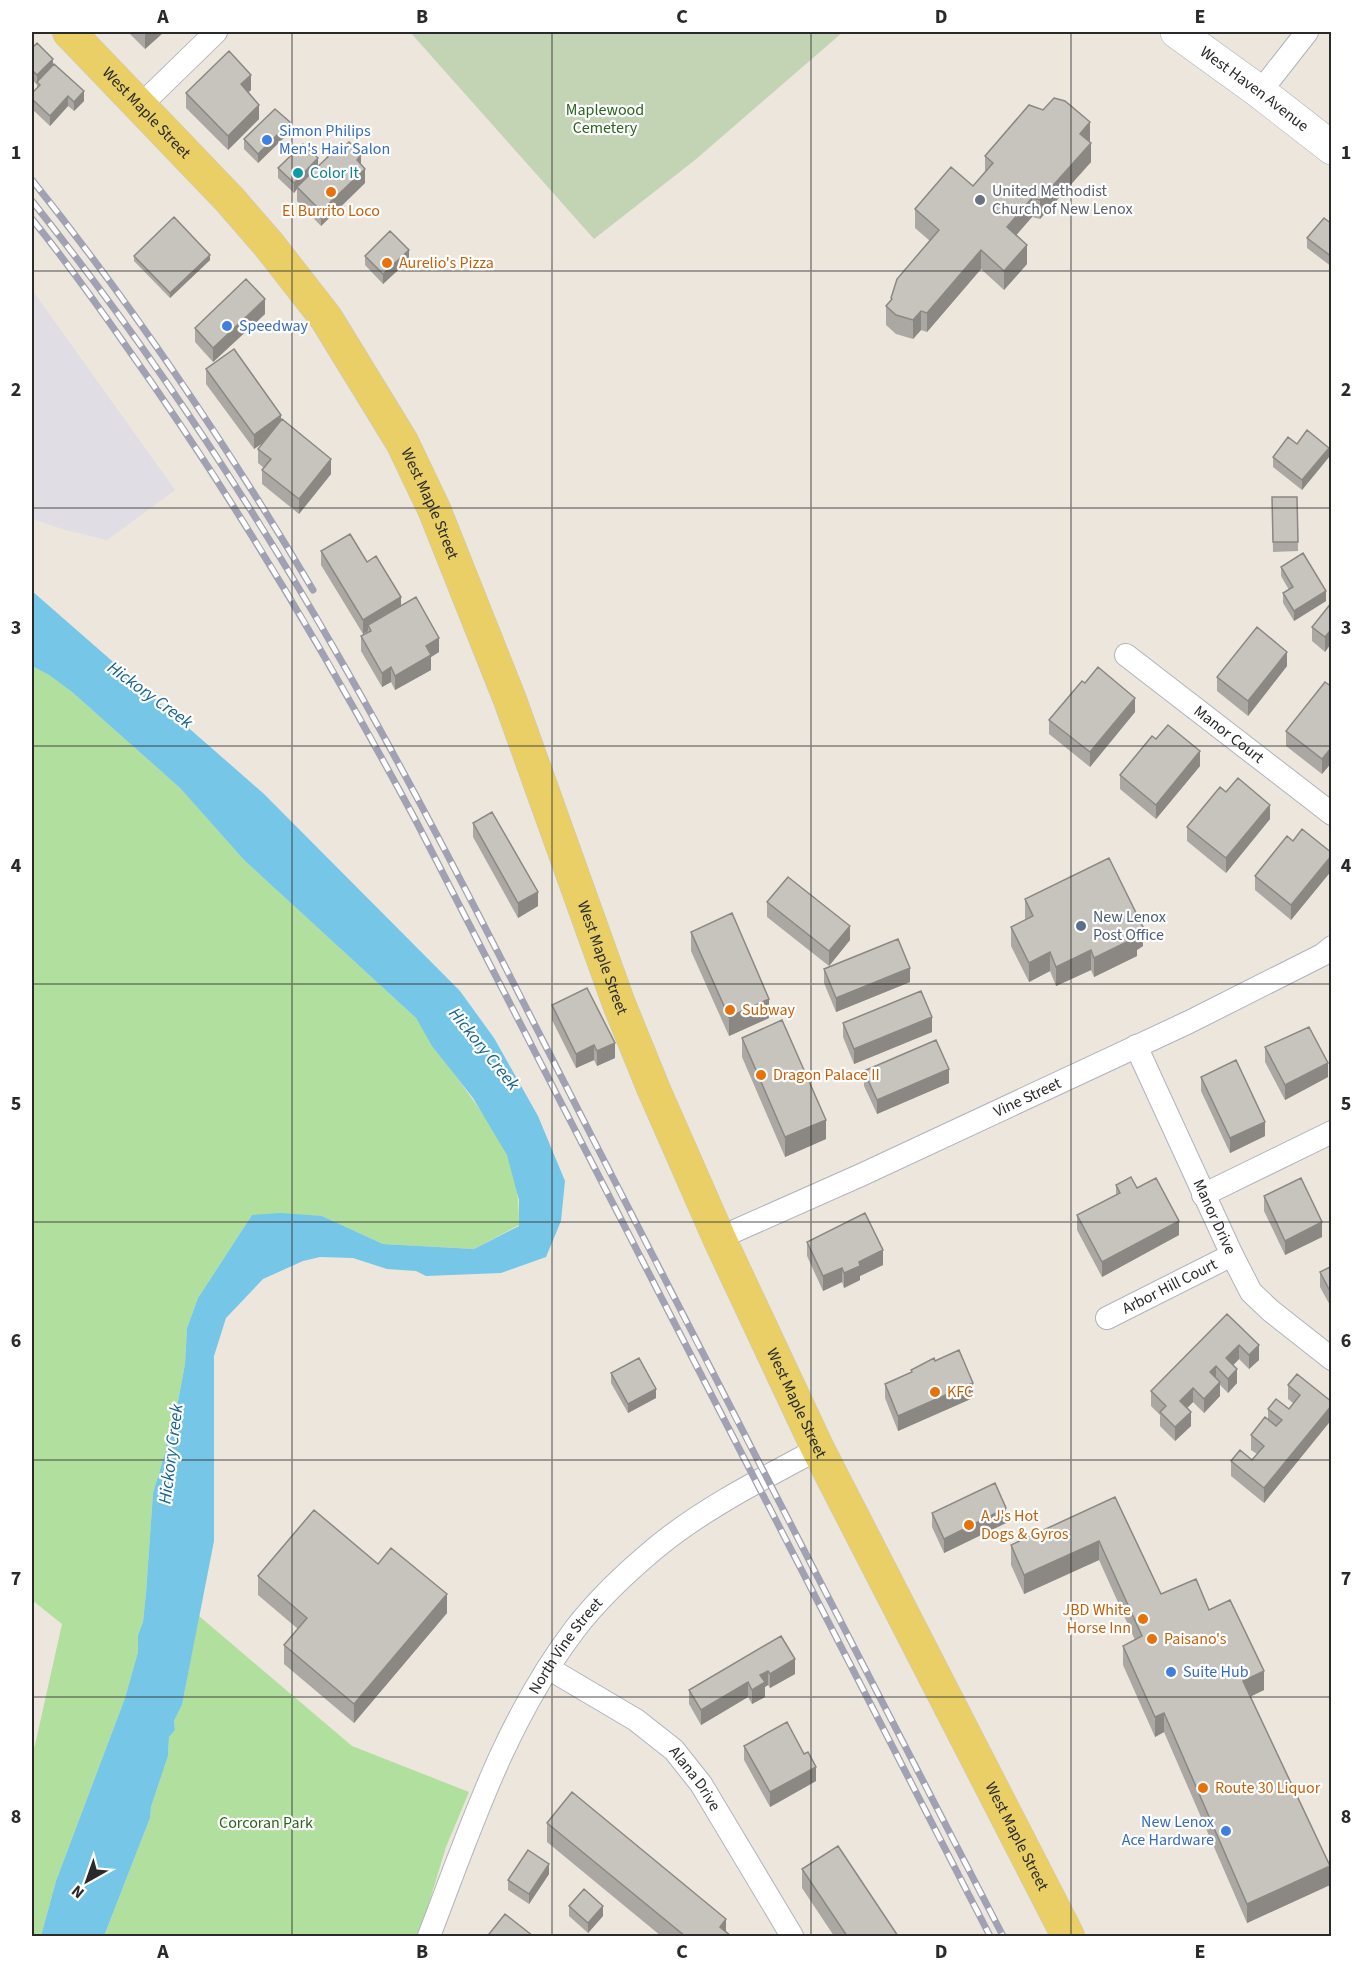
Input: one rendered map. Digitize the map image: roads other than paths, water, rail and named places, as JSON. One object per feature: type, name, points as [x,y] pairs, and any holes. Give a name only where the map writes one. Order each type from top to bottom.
[{"type":"main road","name":"West Maple Street","points":[[69,32],[230,200],[269,245],[301,285],[344,346],[402,442],[434,509],[510,700],[619,1004],[719,1238],[818,1449],[1068,1936]]},
{"type":"street","points":[[140,106],[216,32]]},
{"type":"street","name":"West Haven Avenue","points":[[1177,32],[1332,148]]},
{"type":"street","points":[[1260,92],[1307,32]]},
{"type":"street","name":"Manor Court","points":[[1126,655],[1332,814]]},
{"type":"street","name":"Vine Street","points":[[719,1238],[861,1175],[1269,984],[1322,955],[1332,947]]},
{"type":"street","name":"Manor Drive","points":[[1136,1046],[1203,1195],[1251,1292],[1270,1311],[1332,1359]]},
{"type":"street","points":[[1203,1195],[1332,1132]]},
{"type":"street","name":"Arbor Hill Court","points":[[1107,1318],[1232,1255]]},
{"type":"street","name":"North Vine Street","points":[[429,1936],[501,1751],[528,1700],[575,1629],[600,1600],[659,1545],[691,1522],[818,1449]]},
{"type":"street","name":"Alana Drive","points":[[548,1668],[636,1720],[674,1750],[701,1784],[792,1936]]},
{"type":"water","name":"Hickory Creek","points":[[32,591],[263,793],[460,991],[494,1038],[538,1116],[565,1181],[561,1221],[546,1257],[501,1273],[426,1276],[416,1271],[387,1269],[353,1258],[320,1257],[303,1261],[263,1279],[226,1318],[214,1356],[214,1541],[182,1705],[174,1721],[175,1730],[169,1737],[168,1756],[151,1807],[150,1818],[104,1936],[41,1936],[56,1881],[125,1698],[138,1652],[138,1635],[143,1622],[146,1593],[153,1493],[166,1450],[166,1439],[174,1423],[185,1364],[187,1328],[198,1298],[252,1215],[281,1213],[322,1216],[383,1244],[474,1249],[519,1226],[519,1200],[507,1155],[473,1098],[432,1046],[416,1018],[244,860],[180,788],[72,692],[32,666]]},
{"type":"railway","points":[[32,180],[108,279],[180,380],[248,484],[313,590]]},
{"type":"railway","points":[[32,201],[115,310],[194,423],[269,539],[372,716],[468,894],[1003,1936]]},
{"type":"railway","points":[[32,219],[166,403],[242,520],[349,699],[416,821],[990,1936]]},
{"type":"place","name":"Simon Philips Men's Hair Salon","points":[[267,140]]},
{"type":"place","name":"Color It","points":[[298,173]]},
{"type":"place","name":"El Burrito Loco","points":[[331,192]]},
{"type":"place","name":"United Methodist Church of New Lenox","points":[[980,200]]},
{"type":"place","name":"Aurelio's Pizza","points":[[387,263]]},
{"type":"place","name":"Speedway","points":[[227,326]]},
{"type":"place","name":"New Lenox Post Office","points":[[1081,926]]},
{"type":"place","name":"Subway","points":[[730,1010]]},
{"type":"place","name":"Dragon Palace II","points":[[761,1075]]},
{"type":"place","name":"KFC","points":[[935,1392]]},
{"type":"place","name":"A J's Hot Dogs & Gyros","points":[[969,1525]]},
{"type":"place","name":"JBD White Horse Inn","points":[[1143,1619]]},
{"type":"place","name":"Paisano's","points":[[1152,1639]]},
{"type":"place","name":"Suite Hub","points":[[1171,1672]]},
{"type":"place","name":"Route 30 Liquor","points":[[1203,1788]]},
{"type":"place","name":"New Lenox Ace Hardware","points":[[1226,1831]]},
{"type":"park label","name":"Maplewood Cemetery","points":[[605,119]]},
{"type":"park label","name":"Corcoran Park","points":[[266,1823]]}]
